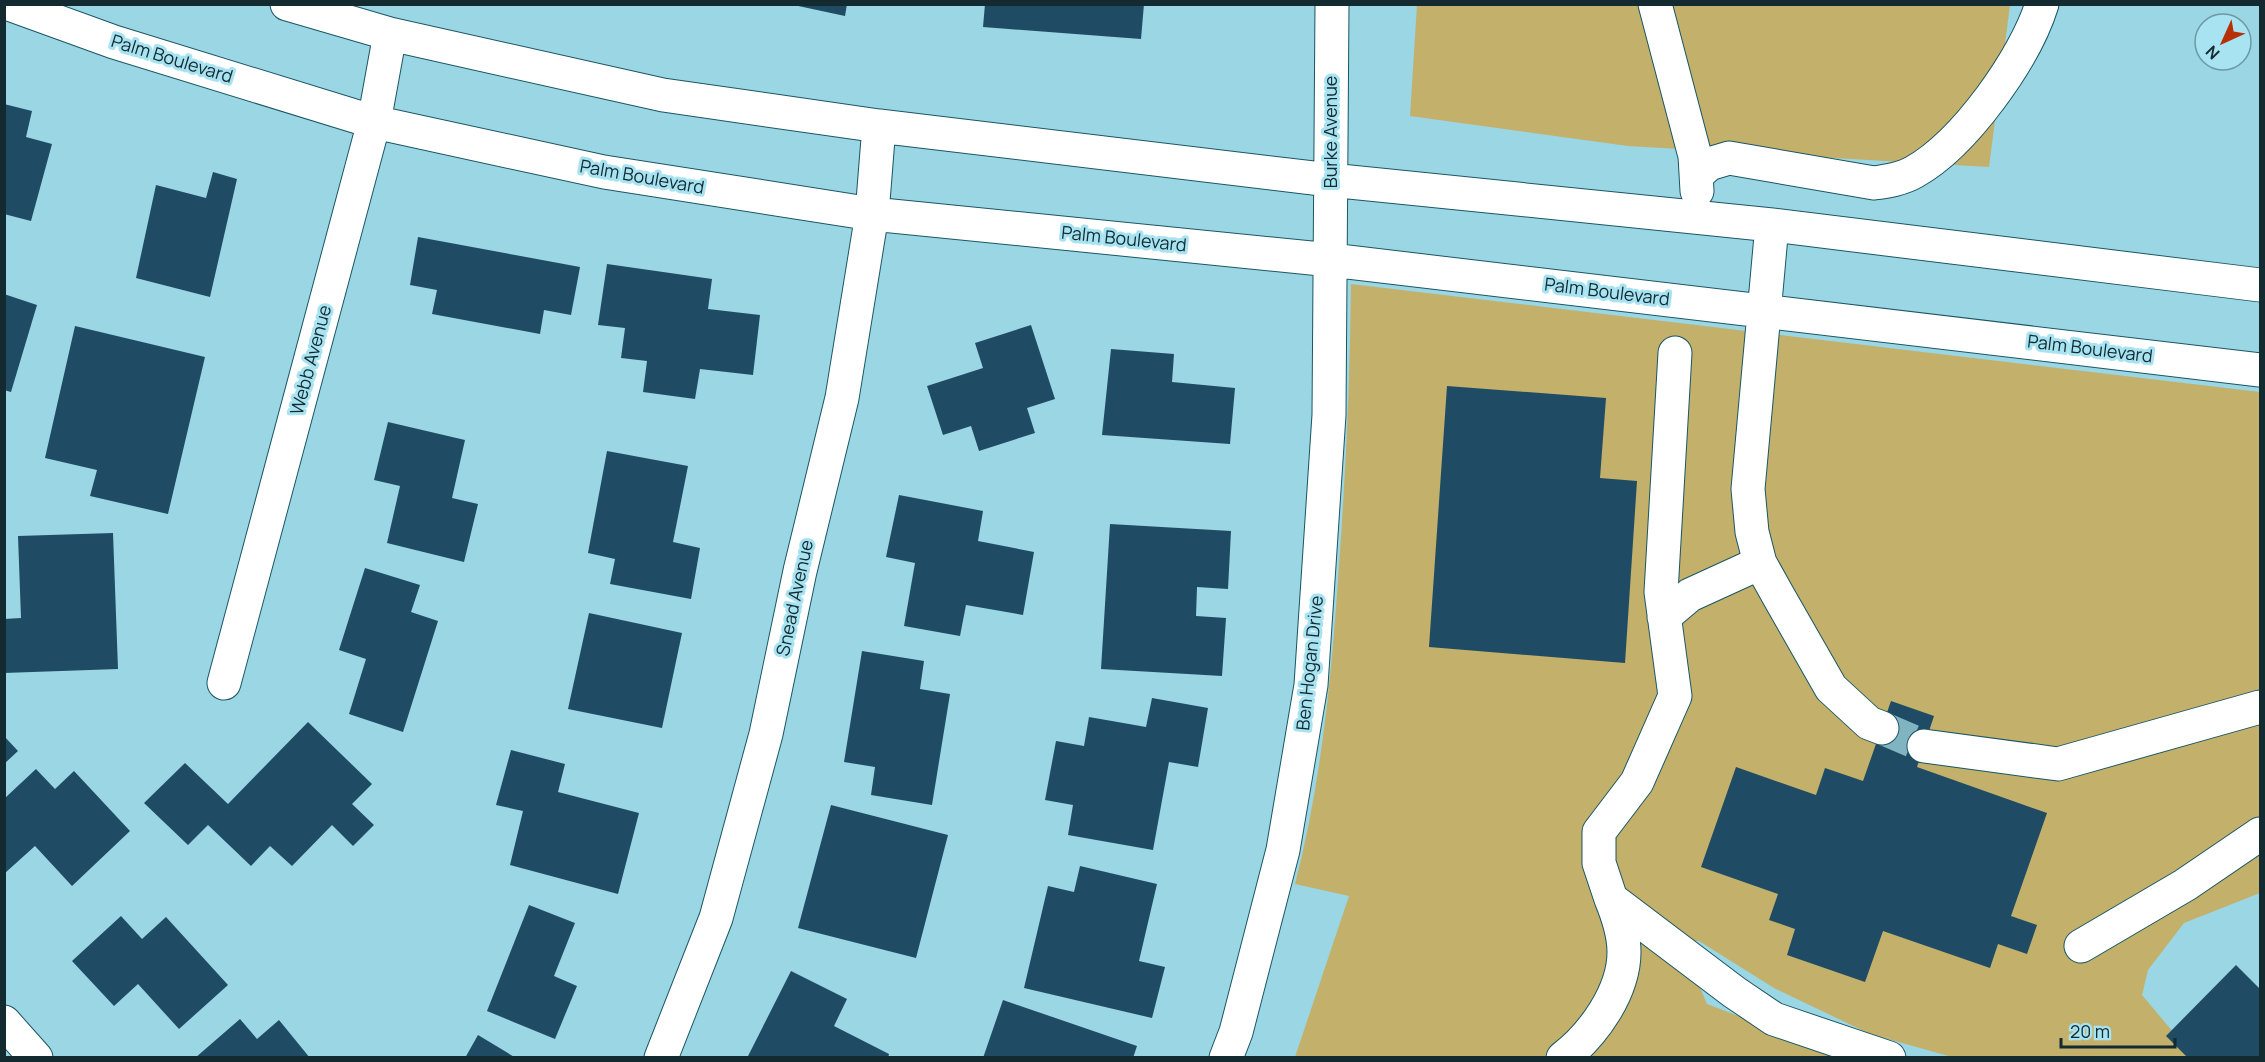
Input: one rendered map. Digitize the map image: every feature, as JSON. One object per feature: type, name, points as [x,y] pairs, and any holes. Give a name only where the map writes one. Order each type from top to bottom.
[{"type":"street","name":"Palm Boulevard","points":[[9,4],[114,42],[374,122],[604,172],[872,214],[1331,260],[2260,370]]},
{"type":"street","points":[[287,4],[390,34],[663,95],[879,126],[1330,180],[1772,225],[2260,285]]},
{"type":"street","name":"Burke Avenue","points":[[1331,260],[1332,4]]},
{"type":"street","points":[[1656,4],[1697,185],[1710,164],[1729,158],[1874,183],[1895,180],[1914,172],[1957,136],[2006,76],[2042,4]]},
{"type":"street","name":"Webb Avenue","points":[[224,683],[374,122],[390,34]]},
{"type":"street","name":"Snead Avenue","points":[[661,1058],[716,918],[766,734],[800,571],[842,398],[872,214],[879,126]]},
{"type":"street","points":[[1772,225],[1762,310],[1748,489],[1752,532],[1760,563],[1831,688],[1869,723],[1882,728]]},
{"type":"street","name":"Ben Hogan Drive","points":[[1226,1058],[1236,1032],[1283,850],[1311,685],[1329,415],[1331,260]]},
{"type":"street","points":[[1563,1058],[1596,1024],[1620,977],[1624,955],[1623,938],[1599,863],[1599,832],[1637,782],[1675,696],[1661,592],[1675,353]]},
{"type":"street","points":[[1664,617],[1690,595],[1760,563]]},
{"type":"street","points":[[1924,746],[2058,764],[2260,707]]},
{"type":"street","points":[[2081,946],[2186,885],[2260,834]]},
{"type":"street","points":[[1611,898],[1734,992],[1774,1019],[1888,1058]]},
{"type":"street","points":[[4,1022],[36,1058]]},
{"type":"shaded area","points":[[1417,5],[2010,5],[1989,167],[1628,146],[1410,116]]},
{"type":"shaded area","points":[[1351,284],[2260,392],[2260,893],[2184,923],[2148,970],[2142,995],[2194,1057],[1952,1057],[1870,1034],[1774,988],[1699,941],[1681,943],[1707,1004],[1846,1057],[1295,1057],[1349,896],[1295,884],[1319,766],[1333,645],[1346,460]]},
{"type":"building","points":[[789,4],[847,4],[845,16]]},
{"type":"building","points":[[985,4],[1144,4],[1141,39],[983,27]]},
{"type":"building","points":[[4,104],[32,111],[26,137],[52,144],[31,221],[4,214]]},
{"type":"building","points":[[213,172],[237,179],[210,297],[136,278],[156,185],[206,198]]},
{"type":"building","points":[[418,237],[580,267],[571,315],[544,310],[540,334],[432,314],[437,290],[410,285]]},
{"type":"building","points":[[607,264],[712,279],[708,309],[760,315],[753,375],[700,369],[695,399],[643,392],[647,361],[621,358],[625,328],[598,325]]},
{"type":"building","points":[[4,294],[37,305],[11,392],[4,390]]},
{"type":"building","points":[[1031,325],[1055,399],[1027,408],[1035,433],[979,451],[971,426],[943,435],[927,386],[983,368],[975,343]]},
{"type":"building","points":[[75,326],[205,357],[168,514],[90,496],[97,470],[45,458]]},
{"type":"building","points":[[1111,349],[1174,354],[1172,382],[1235,388],[1230,444],[1102,435]]},
{"type":"building","points":[[1447,386],[1606,398],[1600,478],[1637,481],[1625,663],[1429,647]]},
{"type":"building","points":[[388,422],[465,440],[452,498],[478,504],[464,562],[387,543],[400,486],[374,480]]},
{"type":"building","points":[[607,451],[688,466],[673,542],[700,548],[691,599],[610,584],[615,559],[588,553]]},
{"type":"building","points":[[899,495],[983,511],[978,541],[1034,552],[1023,615],[966,605],[960,636],[904,626],[915,563],[886,557]]},
{"type":"building","points":[[1110,524],[1231,531],[1228,589],[1197,587],[1196,616],[1226,618],[1222,676],[1101,669]]},
{"type":"building","points":[[113,533],[118,669],[4,673],[4,619],[21,618],[18,536]]},
{"type":"building","points":[[365,568],[420,585],[411,612],[438,621],[403,732],[349,714],[366,659],[339,650]]},
{"type":"building","points":[[589,613],[682,633],[662,728],[568,709]]},
{"type":"building","points":[[862,651],[924,661],[920,689],[950,694],[932,805],[871,795],[875,767],[844,762]]},
{"type":"building","points":[[1152,698],[1208,708],[1198,767],[1169,762],[1153,850],[1068,835],[1073,805],[1045,800],[1056,741],[1084,746],[1089,717],[1146,727]]},
{"type":"building","points":[[1891,701],[1934,716],[1917,767],[2047,813],[2011,916],[2037,925],[2027,954],[1998,944],[1990,968],[1883,931],[1865,982],[1787,955],[1795,929],[1769,920],[1778,894],[1701,867],[1736,767],[1816,795],[1825,768],[1863,781]]},
{"type":"building","points":[[308,722],[372,784],[352,804],[374,825],[353,846],[332,825],[292,866],[270,846],[251,866],[208,825],[188,845],[144,803],[185,763],[228,804]]},
{"type":"building","points":[[4,736],[18,751],[4,764]]},
{"type":"building","points":[[511,750],[565,764],[558,792],[639,813],[618,894],[510,865],[523,811],[496,805]]},
{"type":"building","points":[[36,769],[55,789],[74,771],[130,831],[72,886],[35,846],[5,873],[5,798]]},
{"type":"building","points":[[831,805],[948,835],[916,958],[798,928]]},
{"type":"building","points":[[1080,866],[1157,884],[1139,961],[1165,967],[1152,1018],[1024,988],[1048,886],[1074,892]]},
{"type":"building","points":[[529,905],[575,923],[554,976],[577,986],[555,1039],[487,1011]]},
{"type":"building","points":[[121,916],[142,939],[166,917],[228,985],[179,1029],[138,984],[114,1006],[72,961]]},
{"type":"building","points":[[2236,965],[2260,989],[2260,1058],[2188,1058],[2166,1036]]},
{"type":"building","points":[[791,971],[847,999],[834,1026],[889,1054],[888,1058],[747,1058]]},
{"type":"building","points":[[1003,1000],[1137,1046],[1133,1058],[983,1058]]},
{"type":"building","points":[[240,1019],[257,1039],[279,1020],[310,1058],[195,1058]]},
{"type":"building","points":[[478,1035],[516,1058],[465,1058]]},
{"type":"tunnel","points":[[1882,728],[1924,746]]}]
